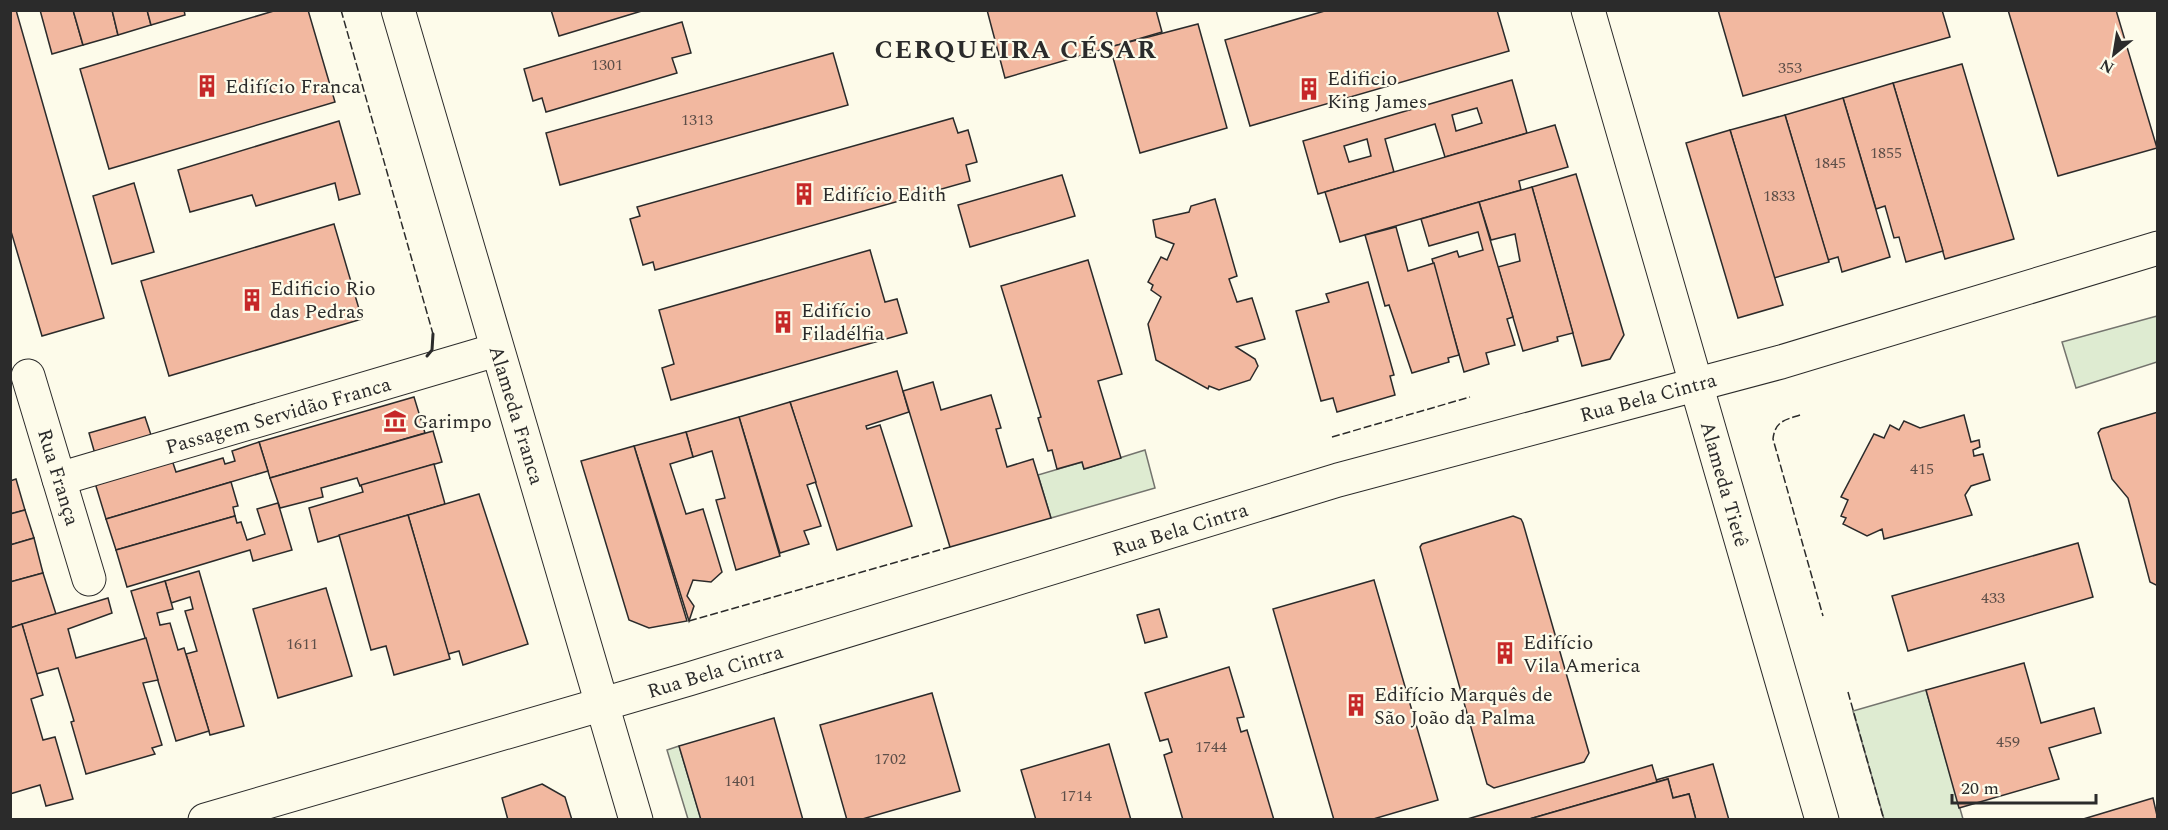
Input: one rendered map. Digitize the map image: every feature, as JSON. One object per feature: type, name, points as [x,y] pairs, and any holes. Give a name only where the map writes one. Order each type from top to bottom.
[{"type":"street","name":"Alameda Franca","points":[[398,10],[496,350],[636,819]]},
{"type":"street","name":"Alameda Tietê","points":[[1588,10],[1822,819]]},
{"type":"street","name":"Rua Bela Cintra","points":[[206,819],[603,703],[1338,480],[1781,362],[2157,248]]},
{"type":"street","name":"Passagem Servidão Franca","points":[[59,479],[496,350]]},
{"type":"street","name":"Rua França","points":[[28,376],[89,579]]},
{"type":"green space","points":[[2157,316],[2157,362],[2076,388],[2062,342]]},
{"type":"green space","points":[[1145,450],[1155,488],[1051,518],[1038,475],[1082,462],[1084,469]]},
{"type":"green space","points":[[1926,690],[1963,819],[1884,819],[1853,711]]},
{"type":"green space","points":[[679,746],[701,819],[688,819],[667,750]]},
{"type":"building","points":[[10,10],[16,10],[104,318],[42,336],[10,228]]},
{"type":"building","points":[[40,10],[73,10],[83,45],[52,54]]},
{"type":"building","points":[[73,10],[112,10],[118,35],[83,45]]},
{"type":"building","points":[[112,10],[147,10],[151,25],[118,35]]},
{"type":"building","points":[[147,10],[184,10],[185,15],[151,25]]},
{"type":"building","name":"Edifício Franca","points":[[277,10],[308,10],[335,102],[109,169],[80,69]]},
{"type":"building","points":[[551,10],[645,10],[559,36]]},
{"type":"building","points":[[987,10],[1156,10],[1162,32],[1005,78]]},
{"type":"building","name":"Edificio King James","points":[[1328,10],[1497,10],[1509,51],[1250,126],[1225,40]]},
{"type":"building","points":[[1718,10],[1942,10],[1950,37],[1743,96]]},
{"type":"building","points":[[2008,10],[2116,10],[2157,148],[2058,176]]},
{"type":"building","points":[[682,22],[691,53],[672,58],[677,73],[546,112],[542,98],[533,101],[524,69]]},
{"type":"building","points":[[1198,24],[1227,128],[1140,153],[1110,47]]},
{"type":"building","points":[[833,53],[848,105],[560,185],[546,133]]},
{"type":"building","points":[[1962,64],[2014,239],[1945,259],[1893,83]]},
{"type":"building","points":[[1512,80],[1527,133],[1445,157],[1435,124],[1385,139],[1394,172],[1318,194],[1303,141]],"holes":[[[1477,108],[1482,123],[1456,131],[1452,115]],[[1367,139],[1371,156],[1349,162],[1344,146]]]},
{"type":"building","points":[[1893,83],[1943,251],[1906,262],[1899,237],[1894,238],[1885,206],[1876,209],[1843,98]]},
{"type":"building","points":[[1843,98],[1890,257],[1842,272],[1838,257],[1828,260],[1785,115]]},
{"type":"building","points":[[1785,115],[1829,262],[1774,278],[1730,130]]},
{"type":"building","name":"Edifício Edith","points":[[953,118],[958,133],[968,130],[977,162],[966,165],[970,181],[655,270],[653,262],[643,265],[630,219],[640,216],[637,207]]},
{"type":"building","points":[[339,121],[360,194],[339,200],[335,183],[256,206],[252,195],[190,212],[178,170]]},
{"type":"building","points":[[1555,125],[1568,167],[1519,181],[1521,190],[1340,242],[1325,192]]},
{"type":"building","points":[[1730,130],[1783,305],[1738,318],[1686,143]]},
{"type":"building","points":[[1576,174],[1624,335],[1610,359],[1582,366],[1532,187]]},
{"type":"building","points":[[1062,175],[1075,216],[970,247],[958,205]]},
{"type":"building","points":[[134,183],[154,252],[112,264],[93,196]]},
{"type":"building","points":[[1532,187],[1573,333],[1557,337],[1558,341],[1523,351],[1498,267],[1520,261],[1515,234],[1491,240],[1479,202]]},
{"type":"building","points":[[1215,199],[1237,276],[1229,279],[1237,302],[1252,298],[1265,339],[1236,347],[1255,359],[1258,366],[1250,380],[1219,390],[1209,386],[1208,389],[1156,360],[1148,324],[1161,297],[1151,290],[1153,285],[1148,282],[1161,257],[1167,260],[1174,244],[1156,237],[1153,220],[1189,212],[1191,206]]},
{"type":"building","points":[[1479,202],[1513,317],[1507,319],[1515,345],[1486,353],[1489,364],[1464,372],[1432,259],[1457,251],[1459,257],[1483,250],[1478,232],[1429,246],[1421,219]]},
{"type":"building","name":"Edificio Rio das Pedras","points":[[334,224],[362,319],[169,376],[141,281]]},
{"type":"building","points":[[1396,227],[1408,271],[1434,263],[1459,355],[1448,358],[1449,362],[1412,373],[1389,305],[1385,306],[1365,235]]},
{"type":"building","name":"Edifício Filadélfia","points":[[870,250],[885,302],[897,299],[907,333],[671,400],[662,368],[674,364],[659,310]]},
{"type":"building","points":[[1088,260],[1122,374],[1098,381],[1121,458],[1084,469],[1082,462],[1057,469],[1052,450],[1048,451],[1038,418],[1041,417],[1001,286]]},
{"type":"building","points":[[1368,282],[1394,375],[1390,376],[1395,395],[1337,412],[1333,398],[1321,401],[1296,311],[1329,302],[1326,294]]},
{"type":"building","points":[[897,371],[909,412],[866,426],[867,429],[880,425],[912,526],[837,550],[790,402]]},
{"type":"building","points":[[933,382],[941,410],[991,395],[1001,428],[996,429],[1007,467],[1033,459],[1051,518],[950,547],[903,391]]},
{"type":"building","points":[[414,397],[425,433],[270,478],[259,442]]},
{"type":"building","points":[[790,402],[816,482],[807,485],[821,526],[804,531],[809,544],[780,553],[739,417]]},
{"type":"building","points":[[2158,412],[2158,584],[2156,585],[2150,582],[2128,498],[2112,479],[2098,433],[2101,429]]},
{"type":"building","points":[[1964,415],[1971,442],[1979,440],[1980,447],[1973,450],[1974,456],[1983,454],[1990,480],[1971,486],[1965,495],[1972,515],[1884,539],[1882,529],[1867,536],[1843,524],[1846,518],[1841,516],[1848,500],[1841,497],[1874,434],[1884,438],[1890,425],[1899,430],[1904,421],[1920,428]]},
{"type":"building","points":[[145,417],[152,438],[95,454],[89,433]]},
{"type":"building","points":[[739,417],[780,556],[736,570],[716,500],[725,498],[712,451],[693,457],[686,432]]},
{"type":"building","points":[[433,431],[442,462],[360,486],[357,478],[321,488],[323,497],[280,508],[270,478]]},
{"type":"building","points":[[686,432],[693,457],[670,464],[686,514],[703,509],[722,572],[711,582],[693,580],[687,596],[694,606],[689,621],[634,446]]},
{"type":"building","points":[[259,442],[268,471],[106,519],[95,483],[172,460],[176,472],[223,458],[225,464],[235,461],[232,451]]},
{"type":"building","points":[[634,446],[687,621],[649,628],[629,620],[581,461]]},
{"type":"building","points":[[434,464],[445,504],[318,542],[309,508],[363,492],[361,485]]},
{"type":"building","points":[[16,479],[25,510],[10,514],[10,481]]},
{"type":"building","points":[[231,482],[238,506],[233,507],[235,516],[116,550],[106,519]]},
{"type":"building","points":[[479,494],[528,644],[463,665],[459,651],[448,654],[408,515]]},
{"type":"building","points":[[278,503],[292,550],[253,561],[250,550],[127,587],[116,550],[235,516],[237,523],[241,522],[247,540],[265,534],[257,509]]},
{"type":"building","points":[[25,510],[34,538],[10,545],[10,514]]},
{"type":"building","points":[[408,515],[450,659],[394,675],[386,646],[371,650],[339,535]]},
{"type":"building","name":"Edifício Vila America","points":[[1513,516],[1521,519],[1523,523],[1589,753],[1584,762],[1494,788],[1487,784],[1420,547],[1422,544]]},
{"type":"building","points":[[34,538],[43,573],[10,582],[10,545]]},
{"type":"building","points":[[2078,543],[2093,597],[1908,651],[1892,596]]},
{"type":"building","points":[[199,571],[244,726],[210,735],[186,654],[197,651],[185,611],[193,609],[190,597],[171,603],[165,581]]},
{"type":"building","points":[[43,573],[56,614],[10,628],[10,582]]},
{"type":"building","name":"Edifício Marquês de São João da Palma","points":[[1374,580],[1438,800],[1370,820],[1334,820],[1273,609]]},
{"type":"building","points":[[165,581],[173,609],[157,613],[160,625],[170,623],[178,650],[184,648],[209,731],[176,741],[131,591]]},
{"type":"building","points":[[326,588],[352,676],[278,698],[253,609]]},
{"type":"building","points":[[108,598],[112,613],[68,629],[76,658],[146,638],[158,680],[143,683],[162,745],[152,748],[155,754],[86,774],[71,722],[74,721],[58,668],[36,674],[22,624]]},
{"type":"building","points":[[1159,609],[1167,637],[1145,643],[1137,615]]},
{"type":"building","points":[[22,624],[43,695],[31,699],[43,740],[55,737],[73,799],[46,806],[40,785],[10,794],[10,628]]},
{"type":"building","points":[[2024,663],[2041,723],[2094,708],[2101,733],[2049,748],[2059,779],[1959,808],[1926,690]]},
{"type":"building","points":[[1229,667],[1244,717],[1237,718],[1241,732],[1247,730],[1274,820],[1183,820],[1164,755],[1172,752],[1168,739],[1160,741],[1145,693]]},
{"type":"building","points":[[932,693],[960,791],[859,820],[847,820],[820,725]]},
{"type":"building","points":[[774,718],[803,820],[701,820],[679,746]]},
{"type":"building","points":[[1109,744],[1131,820],[1036,820],[1021,770]]},
{"type":"building","points":[[1713,764],[1729,820],[1696,820],[1689,794],[1673,798],[1668,779],[1657,782],[1656,780]]},
{"type":"building","points":[[1652,765],[1657,782],[1526,820],[1464,820]]},
{"type":"building","points":[[1668,779],[1673,798],[1689,794],[1696,820],[1526,820]]},
{"type":"building","points":[[542,784],[565,797],[572,820],[508,820],[502,798]]},
{"type":"building","points":[[2153,798],[2158,820],[2080,820]]},
{"type":"fence","points":[[341,10],[433,334]]},
{"type":"fence","points":[[1332,437],[1470,397]]},
{"type":"fence","points":[[1800,415],[1778,425],[1773,439],[1823,616]]},
{"type":"fence","points":[[689,621],[950,547]]},
{"type":"fence","points":[[1848,692],[1884,820]]},
{"type":"wall","points":[[427,356],[432,350],[433,334]]},
{"type":"place","name":"Edifício Franca","points":[[207,86]]},
{"type":"place","name":"Edificio King James","points":[[1309,89]]},
{"type":"place","name":"Edifício Edith","points":[[804,194]]},
{"type":"place","name":"Edificio Rio das Pedras","points":[[252,300]]},
{"type":"place","name":"Edifício Filadélfia","points":[[783,322]]},
{"type":"place","name":"Garimpo","points":[[395,421]]},
{"type":"place","name":"Edifício Vila America","points":[[1505,653]]},
{"type":"place","name":"Edifício Marquês de São João da Palma","points":[[1356,705]]},
{"type":"district","name":"CERQUEIRA CÉSAR","points":[[1016,49]]}]
